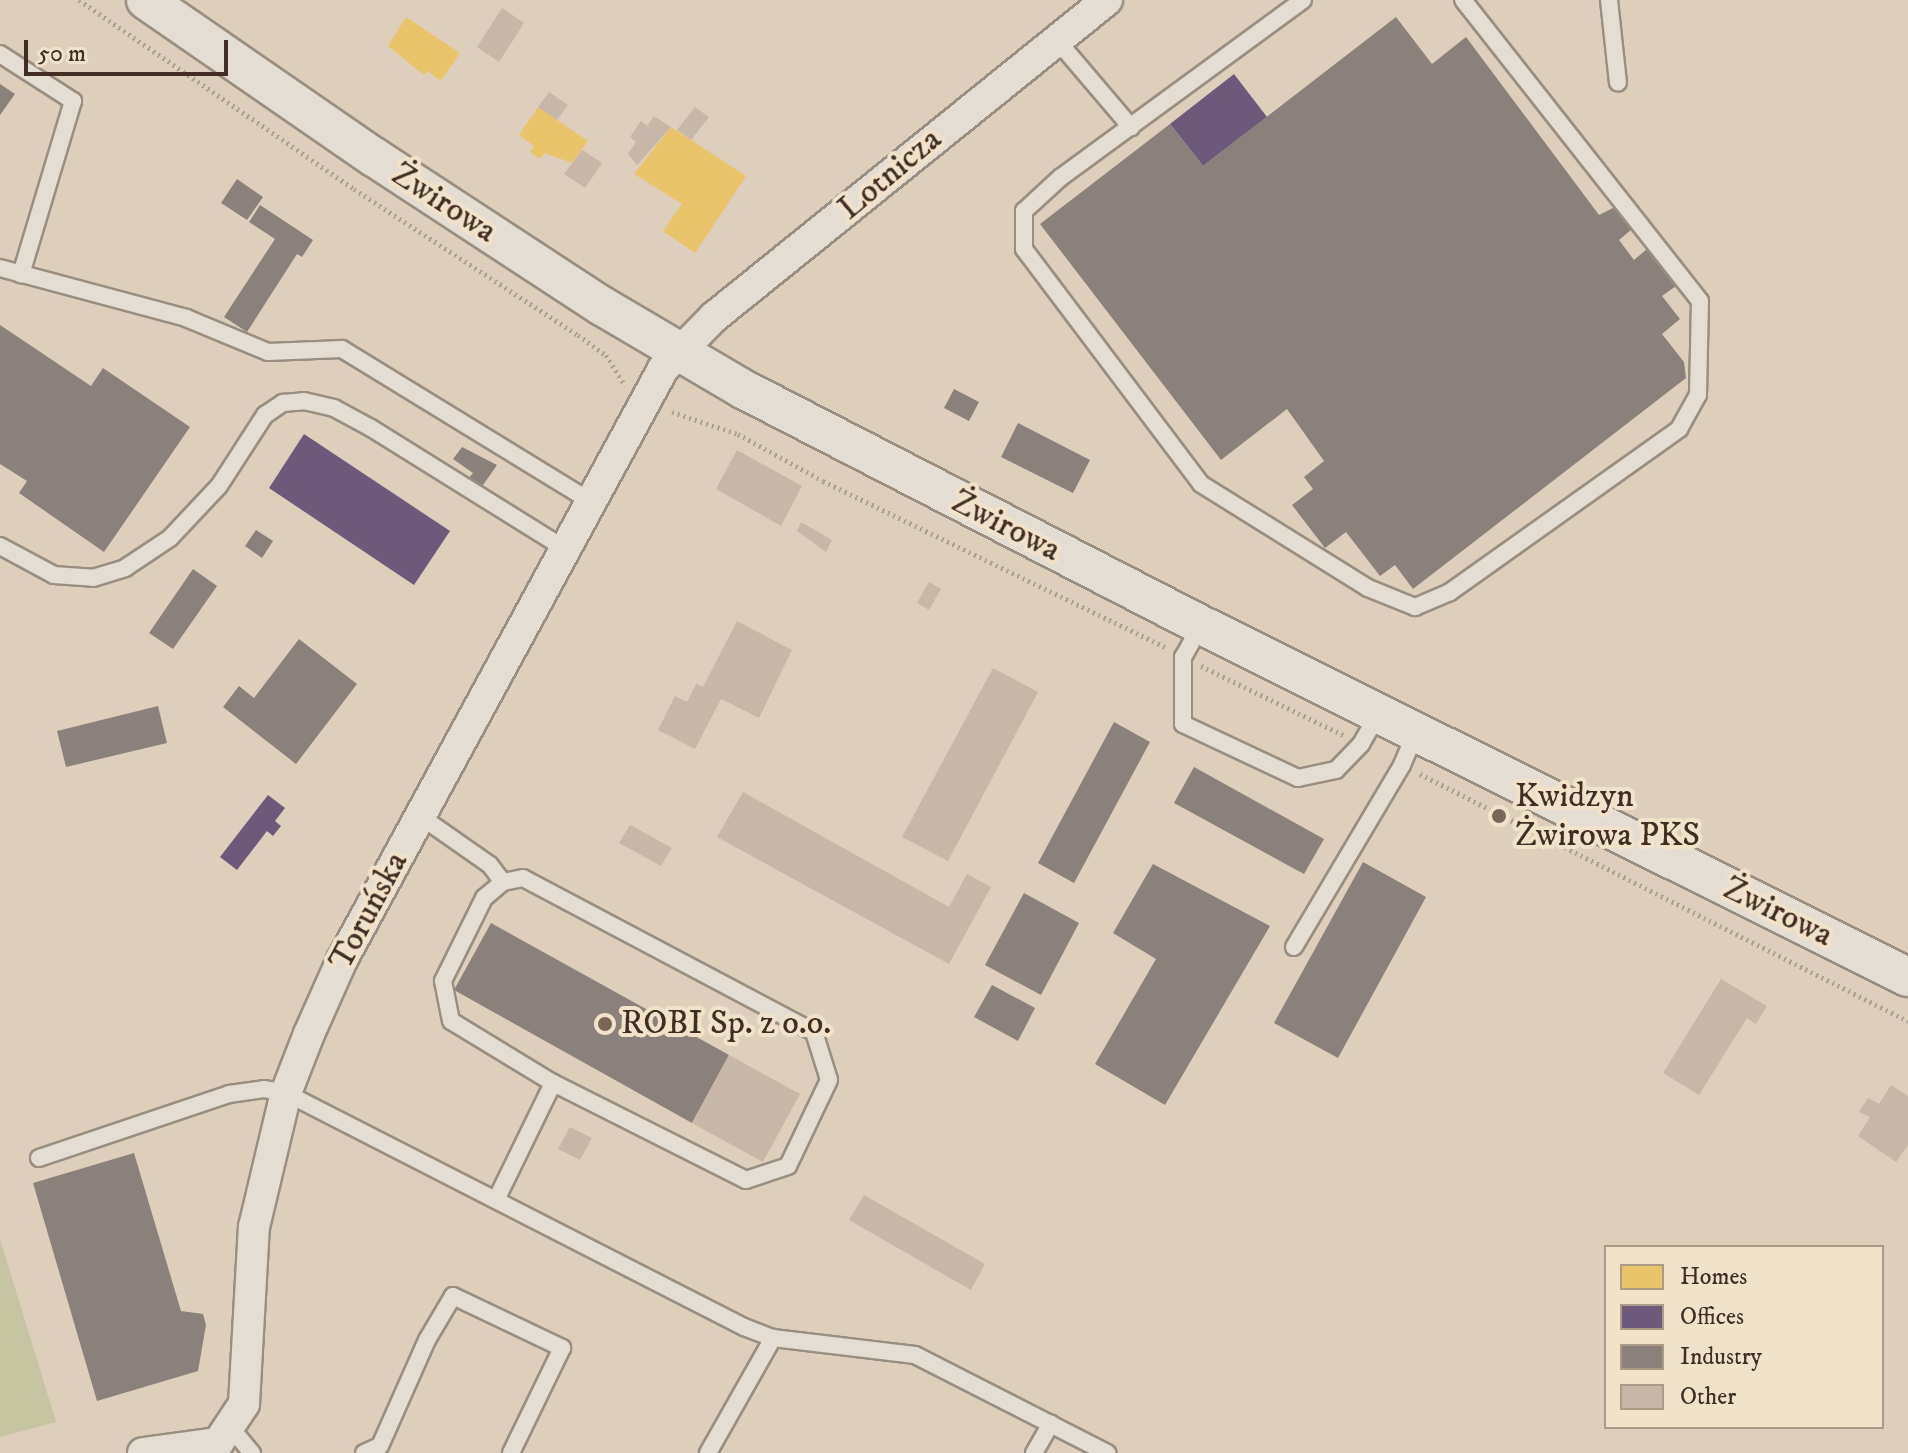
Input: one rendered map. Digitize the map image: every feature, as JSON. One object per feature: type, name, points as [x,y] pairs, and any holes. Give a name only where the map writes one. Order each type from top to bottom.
[{"type":"street","name":"Żwirowa","points":[[146,0],[374,157],[677,352],[1201,625],[1908,977]]},
{"type":"street","name":"Lotnicza","points":[[677,352],[1107,0]]},
{"type":"street","name":"Toruńska","points":[[231,1428],[244,1404],[247,1383],[254,1227],[286,1093],[342,960],[564,548],[677,352]]},
{"type":"street","points":[[143,1453],[202,1448],[218,1443],[231,1428]]},
{"type":"lane","points":[[1303,0],[1131,127],[1024,211],[1024,249],[1201,484],[1368,588],[1415,607],[1450,592],[1679,429],[1698,395],[1700,301],[1463,0]]},
{"type":"lane","points":[[1609,0],[1618,83]]},
{"type":"lane","points":[[1056,39],[1131,127]]},
{"type":"lane","points":[[0,54],[73,101],[21,274]]},
{"type":"lane","points":[[0,268],[186,318],[268,352],[342,349],[590,501]]},
{"type":"lane","points":[[0,546],[54,575],[93,578],[125,568],[170,538],[209,496],[265,415],[283,403],[304,401],[334,408],[371,428],[564,548]]},
{"type":"lane","points":[[1201,625],[1183,657],[1183,724],[1298,778],[1336,770],[1361,744],[1378,714]]},
{"type":"lane","points":[[1294,947],[1402,765],[1416,732]]},
{"type":"lane","points":[[420,816],[490,865],[503,882]]},
{"type":"lane","points":[[523,878],[814,1032],[829,1080],[788,1166],[746,1180],[553,1083],[451,1021],[444,1002],[443,981],[484,898],[503,882],[523,878]]},
{"type":"lane","points":[[497,1198],[553,1083]]},
{"type":"lane","points":[[39,1158],[229,1094],[264,1089],[286,1093],[773,1338],[915,1355],[1107,1453]]},
{"type":"lane","points":[[364,1453],[380,1446],[427,1340],[453,1296],[562,1348],[511,1453]]},
{"type":"lane","points":[[708,1453],[773,1338]]},
{"type":"lane","points":[[1034,1453],[1051,1423]]},
{"type":"lane","points":[[231,1428],[252,1453]]},
{"type":"green space","points":[[0,1239],[56,1422],[0,1437]]},
{"type":"building: Homes","points":[[406,17],[460,53],[441,81],[427,71],[424,75],[388,46]]},
{"type":"building: Homes","points":[[538,107],[588,141],[572,163],[545,153],[540,159],[530,152],[534,146],[519,135]]},
{"type":"building: Homes","points":[[671,127],[746,176],[695,253],[663,231],[682,204],[634,174]]},
{"type":"building: Offices","points":[[1234,74],[1267,117],[1203,166],[1170,124]]},
{"type":"building: Offices","points":[[304,434],[450,531],[414,585],[269,488]]},
{"type":"building: Offices","points":[[268,795],[285,808],[275,821],[281,826],[273,836],[267,831],[237,870],[220,857]]},
{"type":"building: Industry","points":[[1396,17],[1432,64],[1466,37],[1599,215],[1615,207],[1632,229],[1619,240],[1634,260],[1647,249],[1676,286],[1662,296],[1680,319],[1662,334],[1684,362],[1686,378],[1413,589],[1395,565],[1380,576],[1346,532],[1325,548],[1292,505],[1313,489],[1304,477],[1324,461],[1287,409],[1221,460],[1040,224],[1170,124],[1203,166]]},
{"type":"building: Industry","points":[[0,84],[15,94],[0,115]]},
{"type":"building: Industry","points":[[237,179],[263,197],[247,220],[221,203]]},
{"type":"building: Industry","points":[[260,205],[313,240],[302,257],[297,254],[247,332],[224,317],[275,239],[249,222]]},
{"type":"building: Industry","points":[[0,325],[91,386],[103,368],[190,427],[104,552],[19,493],[27,481],[0,464]]},
{"type":"building: Industry","points":[[954,389],[979,402],[969,421],[944,408]]},
{"type":"building: Industry","points":[[1018,423],[1090,460],[1073,493],[1001,457]]},
{"type":"building: Industry","points":[[462,447],[497,465],[481,488],[468,479],[473,473],[453,459]]},
{"type":"building: Industry","points":[[256,530],[273,541],[262,558],[245,546]]},
{"type":"building: Industry","points":[[193,569],[217,586],[173,649],[149,633]]},
{"type":"building: Industry","points":[[299,639],[357,684],[296,764],[223,707],[239,686],[254,698]]},
{"type":"building: Industry","points":[[158,706],[167,743],[66,767],[57,731]]},
{"type":"building: Industry","points":[[1114,722],[1150,742],[1074,883],[1038,863]]},
{"type":"building: Industry","points":[[1194,767],[1324,839],[1304,874],[1174,803]]},
{"type":"building: Industry","points":[[1363,862],[1426,897],[1338,1058],[1274,1023]]},
{"type":"building: Industry","points":[[1153,864],[1270,926],[1165,1105],[1095,1064],[1156,959],[1113,933]]},
{"type":"building: Industry","points":[[1024,893],[1079,923],[1041,995],[985,965]]},
{"type":"building: Industry","points":[[491,923],[729,1055],[692,1123],[454,990]]},
{"type":"building: Industry","points":[[992,985],[1035,1008],[1018,1041],[974,1017]]},
{"type":"building: Industry","points":[[134,1153],[181,1311],[203,1314],[206,1325],[198,1371],[97,1401],[33,1183]]},
{"type":"building: Other","points":[[502,8],[524,23],[499,62],[477,47]]},
{"type":"building: Other","points":[[549,92],[568,105],[557,120],[538,107]]},
{"type":"building: Other","points":[[695,107],[709,117],[691,140],[677,130]]},
{"type":"building: Other","points":[[654,116],[671,127],[637,165],[628,154],[636,142],[630,137],[641,121],[647,126]]},
{"type":"building: Other","points":[[582,150],[602,163],[585,188],[564,174]]},
{"type":"building: Other","points":[[737,450],[802,486],[781,526],[716,489]]},
{"type":"building: Other","points":[[801,522],[832,540],[826,552],[797,531]]},
{"type":"building: Other","points":[[929,582],[941,589],[929,610],[917,603]]},
{"type":"building: Other","points":[[737,621],[792,650],[759,718],[721,699],[695,749],[658,730],[675,696],[687,702],[696,684],[703,687]]},
{"type":"building: Other","points":[[993,668],[1038,692],[948,861],[902,837]]},
{"type":"building: Other","points":[[743,792],[949,907],[967,874],[991,887],[949,964],[717,837]]},
{"type":"building: Other","points":[[630,825],[672,848],[661,866],[619,843]]},
{"type":"building: Other","points":[[1721,979],[1767,1006],[1756,1024],[1747,1018],[1699,1095],[1663,1073]]},
{"type":"building: Other","points":[[729,1055],[800,1094],[763,1162],[692,1123]]},
{"type":"building: Other","points":[[1891,1085],[1908,1096],[1908,1145],[1896,1162],[1858,1136],[1870,1117],[1859,1112],[1868,1098],[1879,1104]]},
{"type":"building: Other","points":[[570,1127],[592,1138],[580,1160],[558,1149]]},
{"type":"building: Other","points":[[864,1195],[985,1264],[971,1290],[849,1220]]},
{"type":"place","name":"Kwidzyn Żwirowa PKS","points":[[1499,816]]},
{"type":"place","name":"ROBI Sp. z o.o.","points":[[605,1024]]}]
